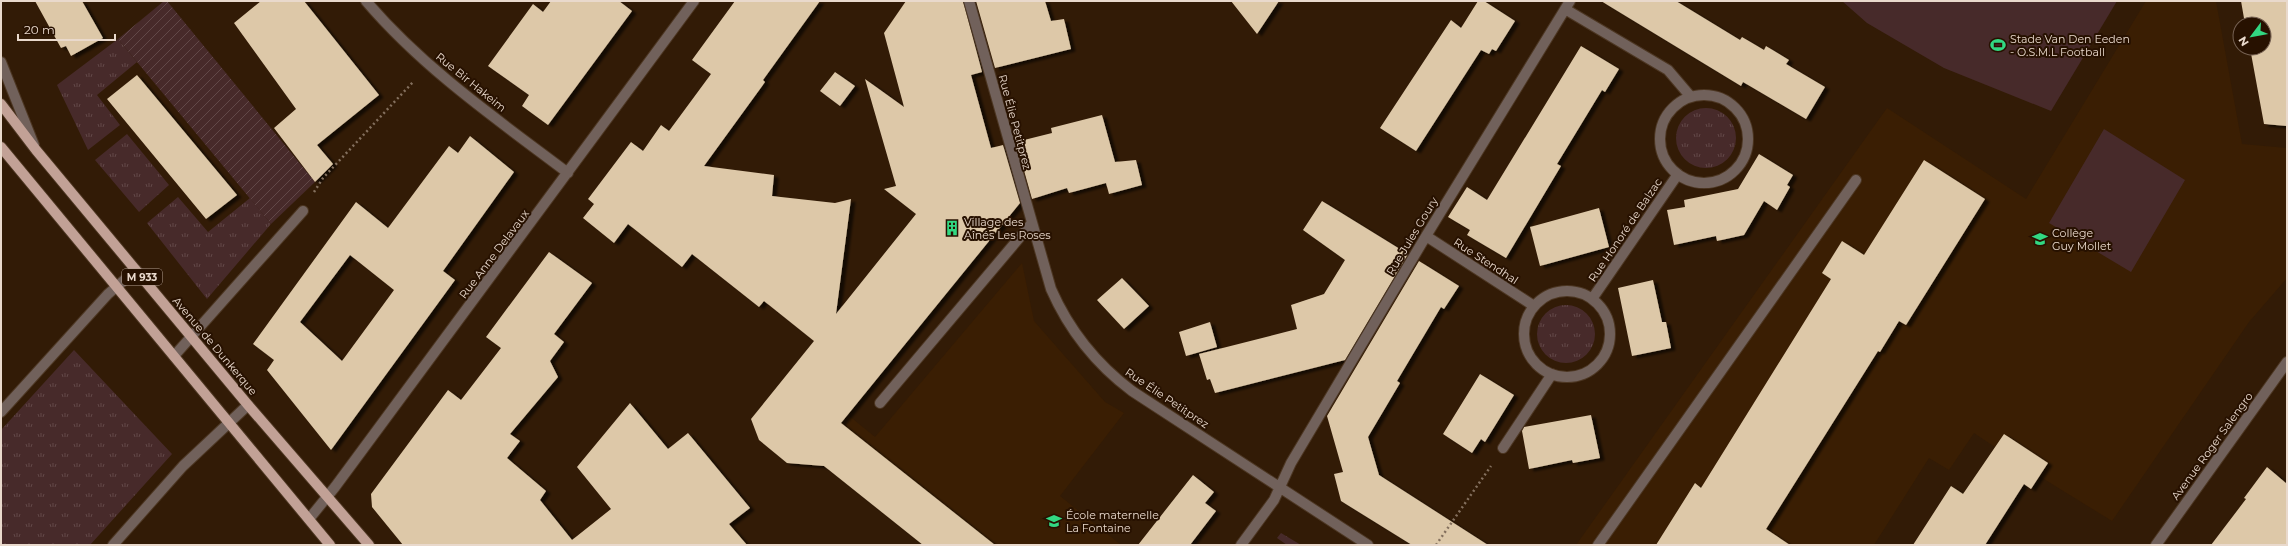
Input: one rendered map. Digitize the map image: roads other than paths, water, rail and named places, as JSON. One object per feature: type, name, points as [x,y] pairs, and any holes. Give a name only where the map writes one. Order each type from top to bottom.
[{"type":"main road","name":"Avenue de Dunkerque","points":[[1,104],[36,150],[136,270],[369,545]]},
{"type":"main road","name":"M 933","points":[[1,147],[330,545]]},
{"type":"street","name":"Rue Bir Hakeim","points":[[366,1],[409,47],[427,63],[568,173]]},
{"type":"street","name":"Rue Anne Delavaux","points":[[309,519],[568,173],[694,1]]},
{"type":"street","name":"Rue Élie Petitprez","points":[[969,1],[1031,224],[1051,289],[1070,327],[1104,367],[1132,391],[1368,545]]},
{"type":"street","points":[[1568,5],[1668,70],[1691,96]]},
{"type":"street","name":"Rue Jules Goury","points":[[1241,545],[1265,514],[1291,463],[1426,236],[1568,5]]},
{"type":"street","points":[[1,62],[36,150]]},
{"type":"street","name":"Rue Honoré de Balzac","points":[[1714,95],[1734,106],[1746,124],[1748,147],[1738,167],[1720,180],[1699,183],[1678,174],[1669,166],[1663,155],[1661,131],[1671,109],[1691,96],[1714,95]]},
{"type":"street","name":"Rue Honoré de Balzac","points":[[1592,299],[1678,174]]},
{"type":"street","points":[[1598,545],[1856,180]]},
{"type":"street","points":[[174,356],[302,211]]},
{"type":"street","points":[[880,403],[1031,224]]},
{"type":"street","name":"Rue Stendhal","points":[[1426,236],[1534,306]]},
{"type":"street","points":[[1,412],[116,286],[136,270]]},
{"type":"street","points":[[1562,291],[1583,294],[1592,299],[1601,306],[1607,316],[1611,338],[1608,349],[1595,368],[1585,373],[1563,377],[1552,374],[1535,363],[1526,345],[1525,324],[1534,306],[1551,294],[1562,291]]},
{"type":"street","name":"Avenue Roger Salengro","points":[[2156,545],[2287,362]]},
{"type":"street","points":[[1503,448],[1552,374]]},
{"type":"street","points":[[113,545],[183,466],[248,404]]},
{"type":"place","name":"Stade Van Den Eeden - O.S.M.L Football","points":[[1998,45]]},
{"type":"place","name":"Village des Aînés Les Roses","points":[[952,228]]},
{"type":"place","name":"Collège Guy Mollet","points":[[2040,239]]},
{"type":"place","name":"École maternelle La Fontaine","points":[[1054,521]]}]
